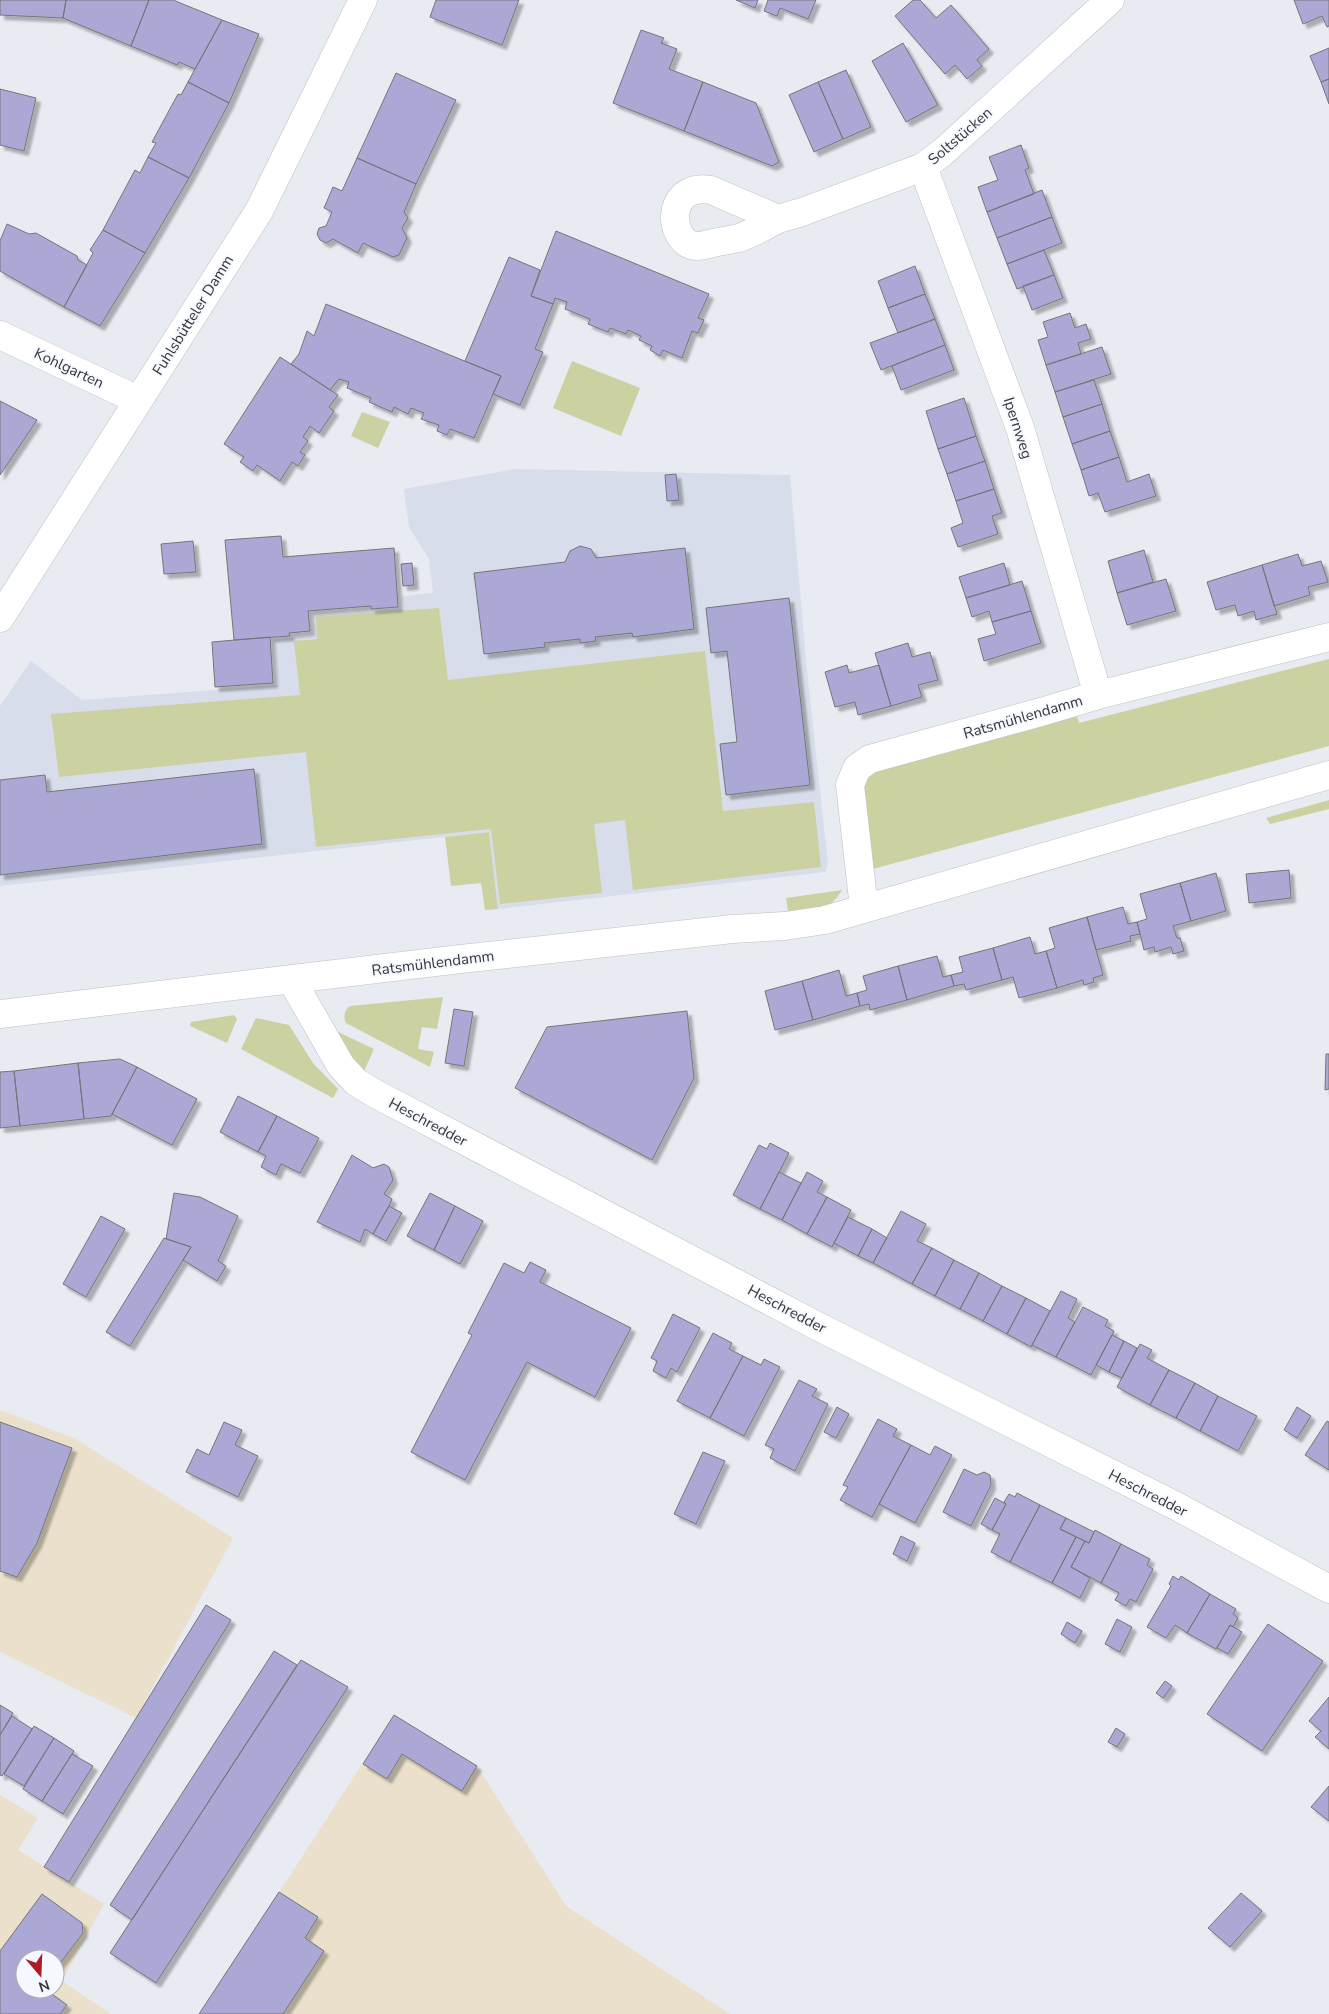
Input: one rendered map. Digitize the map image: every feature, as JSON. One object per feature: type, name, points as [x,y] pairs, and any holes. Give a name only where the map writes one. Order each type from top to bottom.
[{"type":"street","name":"Fuhlsbütteler Damm","points":[[0,618],[259,211],[363,0]]},
{"type":"street","name":"Soltstücken","points":[[778,219],[802,212],[923,167],[943,152],[1110,0]]},
{"type":"street","name":"Ipernweg","points":[[923,167],[1020,428],[1098,695]]},
{"type":"street","name":"Kohlgarten","points":[[0,335],[138,400]]},
{"type":"street","name":"Ratsmühlendamm","points":[[864,908],[850,785],[857,768],[870,758],[1098,695],[1329,637]]},
{"type":"street","name":"Ratsmühlendamm","points":[[0,1014],[644,938],[732,929],[785,926],[824,920],[1329,775]]},
{"type":"street","name":"Heschredder","points":[[291,979],[341,1066],[356,1082],[374,1093],[821,1328],[1178,1507],[1329,1589]]},
{"type":"shaded area","points":[[515,469],[790,475],[806,661],[828,864],[825,872],[498,909],[489,832],[0,886],[0,706],[31,661],[82,700],[278,685],[274,639],[314,636],[313,616],[403,609],[402,596],[433,593],[429,559],[409,527],[404,489]]},
{"type":"shaded area","points":[[0,1410],[74,1438],[233,1538],[136,1718],[0,1652]]},
{"type":"shaded area","points":[[394,1715],[477,1766],[566,1906],[730,2014],[200,2014]]},
{"type":"shaded area","points":[[0,1795],[38,1818],[18,1850],[104,1904],[65,1976],[65,1949],[15,1949],[15,1999],[65,1999],[65,1983],[111,2014],[0,2014]]},
{"type":"green space","points":[[572,361],[640,388],[621,436],[553,408]]},
{"type":"green space","points":[[362,412],[390,422],[378,448],[351,436]]},
{"type":"green space","points":[[439,608],[448,680],[705,651],[723,811],[814,802],[821,867],[633,890],[625,820],[594,824],[602,893],[500,904],[491,829],[316,847],[306,752],[59,777],[51,714],[300,695],[294,641],[317,639],[316,617]]},
{"type":"green space","points":[[1329,659],[1329,746],[873,869],[861,786],[874,769],[1077,716],[1079,723]]},
{"type":"green space","points":[[1329,800],[1329,809],[1270,824],[1266,818]]},
{"type":"green space","points":[[489,832],[498,909],[485,910],[481,883],[451,886],[445,837]]},
{"type":"green space","points":[[842,890],[837,898],[826,908],[813,913],[789,917],[786,898]]},
{"type":"green space","points":[[443,997],[437,1029],[422,1027],[418,1049],[434,1052],[430,1067],[346,1023],[345,1012],[350,1006]]},
{"type":"green space","points":[[234,1015],[237,1019],[227,1043],[190,1026],[191,1022]]},
{"type":"green space","points":[[256,1018],[289,1025],[313,1063],[338,1089],[333,1098],[241,1049]]},
{"type":"green space","points":[[334,1030],[374,1049],[364,1071],[354,1062]]},
{"type":"building","points":[[0,0],[66,0],[63,18],[0,15]]},
{"type":"building","points":[[66,0],[149,0],[131,46],[63,18]]},
{"type":"building","points":[[149,0],[173,0],[222,20],[195,69],[179,62],[177,65],[131,46]]},
{"type":"building","points":[[436,0],[519,0],[502,45],[430,17]]},
{"type":"building","points":[[736,0],[758,0],[755,8]]},
{"type":"building","points":[[768,0],[816,0],[808,19],[780,8],[777,16],[764,11]]},
{"type":"building","points":[[913,0],[920,0],[936,18],[951,5],[989,49],[977,60],[982,66],[967,79],[955,65],[945,74],[895,16]]},
{"type":"building","points":[[1294,0],[1329,0],[1329,26],[1327,27],[1322,16],[1303,24]]},
{"type":"building","points":[[222,20],[259,34],[229,103],[188,82]]},
{"type":"building","points":[[641,30],[664,38],[661,43],[677,49],[669,69],[703,82],[684,131],[613,103]]},
{"type":"building","points":[[903,43],[938,105],[906,122],[872,61]]},
{"type":"building","points":[[1329,48],[1329,79],[1321,82],[1310,56]]},
{"type":"building","points":[[846,70],[871,127],[843,139],[818,82]]},
{"type":"building","points":[[396,73],[456,100],[416,184],[357,158]]},
{"type":"building","points":[[1329,79],[1329,104],[1321,82]]},
{"type":"building","points":[[188,82],[229,103],[189,178],[148,157],[156,143],[152,142],[178,94],[181,95]]},
{"type":"building","points":[[703,82],[756,103],[779,162],[772,166],[684,131]]},
{"type":"building","points":[[818,82],[843,139],[814,152],[789,95]]},
{"type":"building","points":[[0,89],[36,98],[24,151],[0,145]]},
{"type":"building","points":[[1021,145],[1029,168],[1025,170],[1034,194],[987,212],[978,187],[998,180],[989,157]]},
{"type":"building","points":[[148,157],[189,178],[145,253],[103,230],[135,170],[140,173]]},
{"type":"building","points":[[357,158],[416,184],[404,212],[408,218],[402,228],[407,238],[399,255],[393,257],[363,243],[358,253],[333,239],[326,243],[320,240],[317,234],[319,228],[326,226],[332,212],[324,208],[333,187],[342,191]]},
{"type":"building","points":[[1042,190],[1052,217],[997,238],[987,212]]},
{"type":"building","points":[[1052,217],[1062,243],[1007,264],[997,238]]},
{"type":"building","points":[[7,224],[29,234],[36,233],[77,256],[78,260],[87,265],[64,307],[0,271],[0,241]]},
{"type":"building","points":[[103,230],[145,253],[100,326],[64,307],[93,253],[90,250]]},
{"type":"building","points":[[556,231],[709,294],[698,318],[704,320],[698,333],[692,331],[682,358],[663,350],[660,356],[650,350],[652,346],[639,340],[641,336],[628,330],[626,334],[610,328],[608,332],[588,324],[590,319],[565,309],[567,302],[555,298],[553,304],[531,296]]},
{"type":"building","points":[[1044,250],[1054,275],[1017,289],[1007,264]]},
{"type":"building","points":[[509,257],[540,270],[531,296],[553,304],[535,349],[543,352],[520,405],[493,394],[501,376],[465,361]]},
{"type":"building","points":[[915,266],[925,294],[888,308],[878,281]]},
{"type":"building","points":[[1054,275],[1063,298],[1032,310],[1023,286]]},
{"type":"building","points":[[925,294],[935,319],[898,333],[888,308]]},
{"type":"building","points":[[326,304],[501,376],[474,438],[450,429],[447,435],[437,431],[439,425],[421,419],[424,413],[411,408],[408,414],[394,407],[392,412],[369,402],[371,398],[347,388],[349,382],[339,379],[330,390],[291,364],[299,354],[307,331],[314,336]]},
{"type":"building","points":[[1070,313],[1075,328],[1086,324],[1091,339],[1078,343],[1081,354],[1046,365],[1038,340],[1048,337],[1043,322]]},
{"type":"building","points":[[935,319],[945,345],[881,370],[870,343]]},
{"type":"building","points":[[945,345],[954,370],[901,390],[892,366]]},
{"type":"building","points":[[1102,347],[1111,374],[1055,392],[1046,365]]},
{"type":"building","points":[[280,357],[338,395],[329,407],[334,411],[319,433],[310,426],[303,437],[308,441],[300,452],[305,455],[298,466],[292,462],[280,481],[257,465],[253,471],[240,462],[244,457],[224,444]]},
{"type":"building","points":[[1094,380],[1102,404],[1063,417],[1055,392]]},
{"type":"building","points":[[964,398],[976,436],[938,449],[926,411]]},
{"type":"building","points":[[0,401],[37,420],[0,475]]},
{"type":"building","points":[[1102,404],[1110,431],[1072,444],[1063,417]]},
{"type":"building","points":[[1110,431],[1119,457],[1081,470],[1072,444]]},
{"type":"building","points":[[976,436],[985,461],[947,474],[938,449]]},
{"type":"building","points":[[1119,457],[1127,482],[1149,474],[1156,496],[1105,512],[1098,493],[1089,496],[1081,470]]},
{"type":"building","points":[[985,461],[994,489],[956,501],[947,474]]},
{"type":"building","points":[[676,474],[679,500],[667,501],[665,475]]},
{"type":"building","points":[[994,489],[1002,513],[992,516],[998,534],[958,547],[951,528],[963,523],[956,501]]},
{"type":"building","points":[[281,536],[283,557],[394,548],[398,607],[371,609],[371,606],[308,611],[310,631],[289,633],[290,636],[234,640],[225,540]]},
{"type":"building","points":[[193,541],[196,572],[164,574],[161,544]]},
{"type":"building","points":[[580,546],[591,549],[596,558],[685,548],[694,629],[633,637],[632,633],[595,637],[596,641],[580,643],[580,639],[544,643],[545,647],[484,654],[474,573],[565,562],[570,551]]},
{"type":"building","points":[[1144,550],[1153,582],[1117,593],[1108,561]]},
{"type":"building","points":[[1298,554],[1302,566],[1321,561],[1328,582],[1308,587],[1310,595],[1274,606],[1262,565]]},
{"type":"building","points":[[412,563],[414,585],[403,586],[401,564]]},
{"type":"building","points":[[1004,563],[1010,585],[966,598],[959,577]]},
{"type":"building","points":[[1262,565],[1277,614],[1256,620],[1254,611],[1238,616],[1235,605],[1216,610],[1207,582]]},
{"type":"building","points":[[1166,579],[1176,611],[1127,625],[1117,593]]},
{"type":"building","points":[[1022,581],[1031,611],[992,622],[989,611],[972,617],[966,598]]},
{"type":"building","points":[[789,598],[810,785],[726,795],[720,744],[737,742],[727,651],[711,653],[706,608]]},
{"type":"building","points":[[1031,611],[1041,643],[984,661],[978,639],[996,634],[992,622]]},
{"type":"building","points":[[270,637],[273,683],[215,687],[212,642]]},
{"type":"building","points":[[908,643],[912,657],[930,652],[938,680],[918,685],[922,697],[891,706],[875,653]]},
{"type":"building","points":[[847,665],[849,673],[879,665],[891,706],[858,715],[855,702],[835,707],[825,672]]},
{"type":"building","points":[[254,769],[262,844],[0,875],[0,780],[45,775],[47,792]]},
{"type":"building","points":[[1289,870],[1291,898],[1249,903],[1246,874]]},
{"type":"building","points":[[1216,873],[1226,911],[1191,921],[1180,883]]},
{"type":"building","points":[[1180,883],[1191,921],[1173,926],[1177,938],[1180,938],[1184,951],[1173,954],[1171,947],[1155,952],[1154,947],[1144,950],[1137,922],[1147,919],[1140,894]]},
{"type":"building","points":[[1123,907],[1128,924],[1137,922],[1140,934],[1130,936],[1131,941],[1096,950],[1087,917]]},
{"type":"building","points":[[1087,917],[1103,975],[1093,978],[1094,982],[1084,985],[1083,980],[1057,988],[1046,951],[1055,948],[1049,928]]},
{"type":"building","points":[[1030,937],[1035,954],[1046,951],[1057,988],[1019,998],[1013,977],[1002,980],[993,948]]},
{"type":"building","points":[[993,948],[1002,980],[966,990],[964,984],[954,986],[951,975],[963,972],[959,957]]},
{"type":"building","points":[[937,956],[943,977],[951,975],[954,986],[907,1000],[898,966]]},
{"type":"building","points":[[898,966],[907,1000],[870,1010],[869,1004],[860,1006],[857,993],[867,990],[863,976]]},
{"type":"building","points":[[839,970],[846,996],[857,993],[860,1006],[813,1020],[802,981]]},
{"type":"building","points":[[802,981],[813,1020],[775,1030],[765,991]]},
{"type":"building","points":[[454,1009],[473,1012],[464,1066],[445,1063]]},
{"type":"building","points":[[687,1011],[694,1078],[652,1160],[515,1088],[547,1027]]},
{"type":"building","points":[[1326,1054],[1329,1054],[1329,1089],[1325,1090]]},
{"type":"building","points":[[120,1059],[137,1067],[111,1116],[84,1119],[78,1063]]},
{"type":"building","points":[[78,1063],[84,1119],[20,1126],[14,1071]]},
{"type":"building","points":[[137,1067],[197,1099],[172,1145],[112,1114]]},
{"type":"building","points":[[14,1071],[20,1126],[0,1128],[0,1072]]},
{"type":"building","points":[[238,1096],[277,1116],[258,1152],[220,1132]]},
{"type":"building","points":[[277,1116],[319,1138],[300,1173],[281,1164],[276,1175],[261,1167],[266,1156],[258,1152]]},
{"type":"building","points":[[770,1143],[789,1153],[760,1209],[733,1195],[759,1145],[767,1149]]},
{"type":"building","points":[[352,1155],[373,1168],[384,1164],[389,1167],[393,1180],[384,1194],[392,1199],[389,1206],[373,1234],[365,1229],[360,1242],[317,1222]]},
{"type":"building","points":[[779,1172],[801,1183],[782,1220],[760,1209]]},
{"type":"building","points":[[807,1172],[823,1181],[817,1192],[827,1197],[807,1234],[782,1220]]},
{"type":"building","points":[[174,1193],[200,1197],[238,1216],[218,1261],[226,1266],[217,1281],[183,1260],[191,1247],[166,1239]]},
{"type":"building","points":[[430,1193],[455,1206],[434,1250],[407,1236]]},
{"type":"building","points":[[827,1197],[851,1210],[832,1247],[807,1234]]},
{"type":"building","points":[[389,1206],[402,1213],[386,1241],[373,1234]]},
{"type":"building","points":[[455,1206],[483,1221],[460,1264],[434,1250]]},
{"type":"building","points":[[901,1211],[926,1224],[917,1241],[932,1248],[912,1284],[873,1263]]},
{"type":"building","points":[[101,1216],[125,1229],[86,1297],[63,1284]]},
{"type":"building","points":[[848,1217],[872,1229],[858,1256],[834,1243]]},
{"type":"building","points":[[872,1229],[887,1238],[873,1263],[858,1256]]},
{"type":"building","points":[[164,1238],[191,1247],[130,1346],[106,1332]]},
{"type":"building","points":[[932,1248],[954,1260],[935,1296],[912,1284]]},
{"type":"building","points":[[954,1260],[979,1273],[960,1309],[935,1296]]},
{"type":"building","points":[[530,1262],[546,1270],[540,1282],[631,1328],[595,1397],[527,1362],[465,1480],[411,1452],[472,1335],[468,1333],[504,1263],[524,1273]]},
{"type":"building","points":[[979,1273],[1002,1286],[983,1321],[960,1309]]},
{"type":"building","points":[[1002,1286],[1026,1298],[1007,1334],[983,1321]]},
{"type":"building","points":[[1061,1291],[1077,1299],[1068,1318],[1075,1322],[1056,1357],[1032,1345]]},
{"type":"building","points":[[1026,1298],[1050,1311],[1031,1347],[1007,1334]]},
{"type":"building","points":[[1083,1307],[1108,1320],[1105,1326],[1114,1331],[1091,1375],[1056,1357]]},
{"type":"building","points":[[673,1314],[700,1328],[677,1372],[671,1368],[666,1378],[653,1371],[657,1361],[651,1358]]},
{"type":"building","points":[[713,1333],[732,1343],[729,1349],[743,1356],[710,1418],[677,1401]]},
{"type":"building","points":[[1112,1335],[1124,1341],[1109,1372],[1096,1365]]},
{"type":"building","points":[[1124,1341],[1137,1348],[1122,1378],[1109,1372]]},
{"type":"building","points":[[1140,1344],[1152,1350],[1147,1358],[1169,1370],[1150,1405],[1117,1387]]},
{"type":"building","points":[[743,1356],[761,1365],[764,1359],[780,1367],[744,1436],[710,1418]]},
{"type":"building","points":[[1169,1370],[1195,1383],[1176,1418],[1150,1405]]},
{"type":"building","points":[[799,1380],[817,1389],[812,1396],[828,1404],[795,1471],[770,1458],[774,1449],[765,1445]]},
{"type":"building","points":[[1195,1383],[1218,1396],[1200,1431],[1176,1418]]},
{"type":"building","points":[[1218,1396],[1257,1416],[1238,1451],[1200,1431]]},
{"type":"building","points":[[837,1407],[849,1414],[836,1438],[824,1432]]},
{"type":"building","points":[[1297,1407],[1311,1416],[1297,1438],[1284,1430]]},
{"type":"building","points":[[878,1419],[897,1429],[893,1436],[911,1445],[872,1517],[840,1500],[848,1487],[843,1485]]},
{"type":"building","points":[[1327,1421],[1329,1422],[1329,1470],[1305,1455]]},
{"type":"building","points":[[0,1422],[72,1448],[37,1543],[17,1577],[0,1571]]},
{"type":"building","points":[[224,1422],[242,1430],[235,1445],[258,1456],[238,1497],[186,1472],[197,1449],[209,1455]]},
{"type":"building","points":[[911,1445],[930,1455],[935,1446],[952,1455],[915,1523],[879,1504]]},
{"type":"building","points":[[703,1452],[725,1461],[696,1524],[674,1514]]},
{"type":"building","points":[[964,1469],[977,1475],[984,1472],[990,1475],[991,1485],[971,1526],[943,1512]]},
{"type":"building","points":[[1017,1493],[1040,1505],[1010,1562],[991,1552],[1000,1534],[992,1530],[1006,1504],[1004,1502],[1009,1494],[1015,1497]]},
{"type":"building","points":[[995,1498],[1006,1504],[992,1530],[981,1524]]},
{"type":"building","points":[[1040,1505],[1066,1518],[1060,1529],[1076,1537],[1052,1583],[1010,1562]]},
{"type":"building","points":[[1066,1518],[1094,1532],[1089,1543],[1060,1529]]},
{"type":"building","points":[[1095,1530],[1121,1544],[1101,1583],[1071,1567],[1085,1541],[1089,1543]]},
{"type":"building","points":[[901,1536],[915,1543],[907,1561],[893,1554]]},
{"type":"building","points":[[1076,1537],[1085,1541],[1071,1567],[1090,1578],[1080,1598],[1052,1583]]},
{"type":"building","points":[[1121,1544],[1150,1559],[1147,1565],[1153,1569],[1136,1602],[1130,1599],[1126,1606],[1115,1600],[1119,1593],[1101,1583]]},
{"type":"building","points":[[1173,1576],[1179,1580],[1181,1576],[1210,1594],[1187,1633],[1175,1625],[1166,1638],[1147,1627],[1171,1586],[1169,1584]]},
{"type":"building","points":[[1210,1594],[1236,1609],[1233,1614],[1238,1618],[1233,1627],[1230,1625],[1216,1649],[1187,1633]]},
{"type":"building","points":[[206,1605],[231,1620],[69,1882],[44,1867]]},
{"type":"building","points":[[1117,1619],[1132,1627],[1120,1652],[1105,1644]]},
{"type":"building","points":[[1067,1622],[1082,1631],[1075,1643],[1061,1634]]},
{"type":"building","points":[[1268,1624],[1323,1661],[1262,1751],[1207,1714]]},
{"type":"building","points":[[1230,1625],[1242,1632],[1228,1654],[1217,1648]]},
{"type":"building","points":[[274,1651],[297,1665],[132,1920],[110,1905]]},
{"type":"building","points":[[301,1660],[348,1687],[156,1983],[110,1953]]},
{"type":"building","points":[[1165,1681],[1172,1686],[1163,1698],[1156,1693]]},
{"type":"building","points":[[1329,1697],[1329,1749],[1315,1737],[1321,1731],[1309,1721]]},
{"type":"building","points":[[0,1705],[13,1713],[0,1735]]},
{"type":"building","points":[[394,1715],[477,1766],[462,1791],[402,1754],[387,1779],[363,1764]]},
{"type":"building","points":[[12,1716],[32,1729],[2,1776],[0,1775],[0,1735]]},
{"type":"building","points":[[34,1726],[54,1738],[24,1786],[4,1774]]},
{"type":"building","points":[[1116,1728],[1125,1734],[1117,1747],[1108,1742]]},
{"type":"building","points":[[54,1738],[74,1751],[42,1801],[23,1789]]},
{"type":"building","points":[[72,1754],[93,1766],[63,1814],[42,1801]]},
{"type":"building","points":[[1329,1786],[1329,1821],[1311,1807]]},
{"type":"building","points":[[279,1892],[318,1917],[305,1938],[324,1951],[283,2014],[199,2014]]},
{"type":"building","points":[[1241,1893],[1262,1911],[1230,1947],[1208,1928]]},
{"type":"building","points":[[42,1894],[82,1923],[83,1933],[65,1957],[65,1949],[15,1949],[15,1999],[59,1999],[67,2005],[60,2014],[0,2014],[0,1951]]}]
